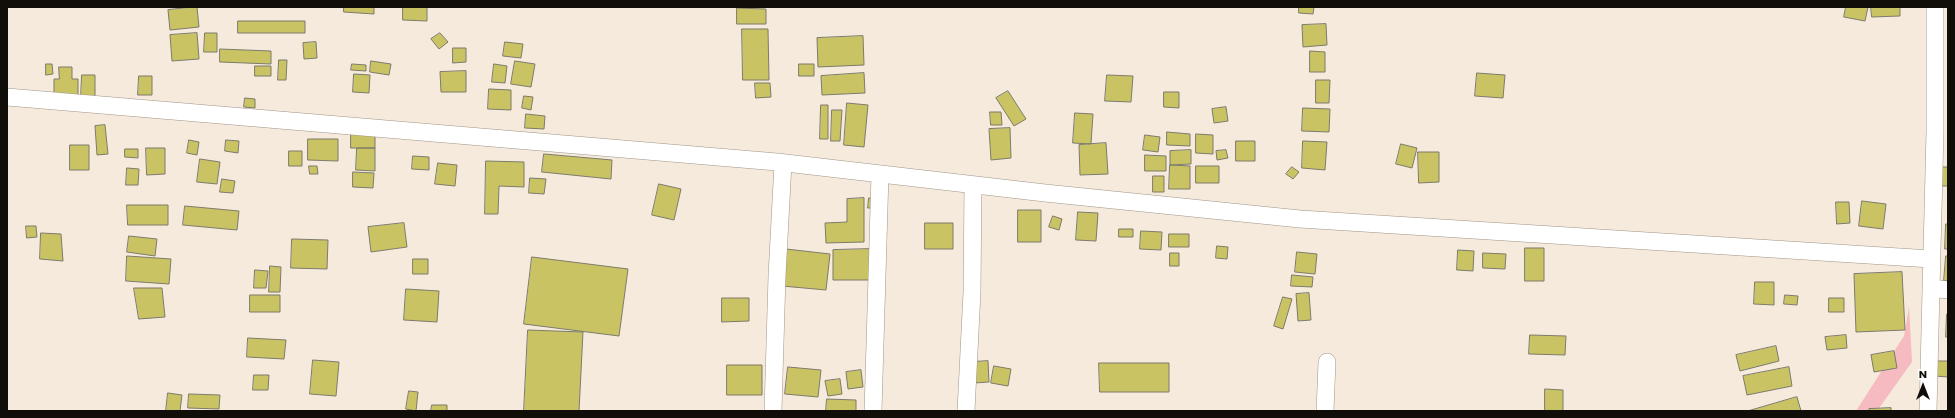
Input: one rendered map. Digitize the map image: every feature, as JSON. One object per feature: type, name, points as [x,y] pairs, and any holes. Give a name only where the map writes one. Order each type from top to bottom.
[{"type":"street","points":[[1928,411],[1935,131],[1941,25],[1935,7]]},
{"type":"street","points":[[7,97],[782,163],[973,185],[1300,219],[1931,259]]},
{"type":"street","points":[[774,411],[777,276],[782,163]]},
{"type":"street","points":[[873,411],[880,174]]},
{"type":"street","points":[[966,411],[972,292],[973,185]]},
{"type":"street","points":[[1931,288],[1948,290]]},
{"type":"street","points":[[1325,411],[1327,362]]},
{"type":"shaded area","points":[[1909,307],[1912,362],[1877,411],[1856,411],[1904,336]]},
{"type":"building","points":[[197,7],[199,27],[170,30],[168,10]]},
{"type":"building","points":[[344,7],[374,7],[374,14],[344,12]]},
{"type":"building","points":[[403,7],[427,7],[427,21],[403,20]]},
{"type":"building","points":[[1299,7],[1314,7],[1313,14],[1299,13]]},
{"type":"building","points":[[1846,7],[1868,7],[1865,21],[1844,17]]},
{"type":"building","points":[[1871,7],[1900,7],[1900,16],[1872,17]]},
{"type":"building","points":[[737,8],[766,9],[766,24],[737,24]]},
{"type":"building","points":[[238,21],[305,21],[305,33],[238,33]]},
{"type":"building","points":[[1326,24],[1327,45],[1303,47],[1302,25]]},
{"type":"building","points":[[742,29],[768,29],[769,80],[743,80]]},
{"type":"building","points":[[197,33],[199,59],[172,61],[170,35]]},
{"type":"building","points":[[205,33],[217,33],[217,52],[204,52]]},
{"type":"building","points":[[440,33],[448,42],[439,49],[431,39]]},
{"type":"building","points":[[863,36],[864,65],[818,67],[817,38]]},
{"type":"building","points":[[316,42],[317,58],[304,59],[303,43]]},
{"type":"building","points":[[505,42],[523,44],[521,58],[503,56]]},
{"type":"building","points":[[453,48],[466,48],[466,62],[453,63]]},
{"type":"building","points":[[220,49],[271,51],[271,64],[220,62]]},
{"type":"building","points":[[1310,51],[1325,52],[1325,72],[1310,72]]},
{"type":"building","points":[[279,60],[287,60],[286,80],[278,80]]},
{"type":"building","points":[[371,61],[391,64],[389,75],[370,72]]},
{"type":"building","points":[[515,61],[535,64],[531,87],[511,84]]},
{"type":"building","points":[[46,64],[52,64],[53,74],[46,75]]},
{"type":"building","points":[[352,64],[366,65],[366,71],[351,70]]},
{"type":"building","points":[[494,64],[507,66],[505,83],[492,82]]},
{"type":"building","points":[[799,64],[814,64],[814,76],[799,76]]},
{"type":"building","points":[[255,66],[271,66],[271,76],[255,76]]},
{"type":"building","points":[[59,67],[72,67],[72,79],[78,79],[78,95],[54,95],[54,79],[59,79]]},
{"type":"building","points":[[466,71],[466,92],[441,92],[440,72]]},
{"type":"building","points":[[864,73],[865,93],[822,95],[821,76]]},
{"type":"building","points":[[1477,73],[1505,75],[1503,98],[1475,96]]},
{"type":"building","points":[[354,74],[370,75],[369,93],[353,92]]},
{"type":"building","points":[[82,75],[95,75],[95,97],[81,97]]},
{"type":"building","points":[[1107,75],[1133,76],[1131,102],[1105,101]]},
{"type":"building","points":[[139,76],[152,76],[152,95],[138,95]]},
{"type":"building","points":[[1316,80],[1330,80],[1329,103],[1316,103]]},
{"type":"building","points":[[755,83],[770,83],[771,97],[756,98]]},
{"type":"building","points":[[489,89],[511,90],[511,110],[488,109]]},
{"type":"building","points":[[1008,91],[1026,119],[1014,126],[996,98]]},
{"type":"building","points":[[1164,92],[1179,92],[1179,108],[1164,107]]},
{"type":"building","points":[[524,96],[533,97],[531,110],[522,108]]},
{"type":"building","points":[[245,98],[255,99],[255,108],[244,107]]},
{"type":"building","points":[[847,103],[868,105],[864,147],[844,145]]},
{"type":"building","points":[[821,105],[828,105],[828,139],[820,139]]},
{"type":"building","points":[[1226,107],[1228,121],[1214,123],[1212,109]]},
{"type":"building","points":[[1303,108],[1330,109],[1329,132],[1302,131]]},
{"type":"building","points":[[832,110],[842,110],[840,141],[831,141]]},
{"type":"building","points":[[990,112],[1001,112],[1002,125],[991,125]]},
{"type":"building","points":[[1075,113],[1093,114],[1091,144],[1073,143]]},
{"type":"building","points":[[526,114],[545,116],[544,129],[525,128]]},
{"type":"building","points":[[105,125],[108,154],[97,155],[95,126]]},
{"type":"building","points":[[1010,128],[1011,158],[991,160],[989,129]]},
{"type":"building","points":[[351,130],[375,131],[375,148],[351,148]]},
{"type":"building","points":[[1167,132],[1190,134],[1190,146],[1167,145]]},
{"type":"building","points":[[1196,134],[1213,135],[1213,154],[1196,153]]},
{"type":"building","points":[[1145,135],[1160,137],[1158,152],[1143,150]]},
{"type":"building","points":[[308,139],[338,139],[338,161],[308,160]]},
{"type":"building","points":[[189,140],[199,142],[197,155],[187,153]]},
{"type":"building","points":[[226,140],[239,141],[238,153],[225,151]]},
{"type":"building","points":[[1236,141],[1255,141],[1255,161],[1236,161]]},
{"type":"building","points":[[1303,141],[1327,142],[1325,170],[1302,168]]},
{"type":"building","points":[[1106,143],[1108,174],[1080,175],[1079,145]]},
{"type":"building","points":[[1401,144],[1417,148],[1412,168],[1396,164]]},
{"type":"building","points":[[70,145],[89,145],[89,170],[70,170]]},
{"type":"building","points":[[146,148],[165,148],[165,174],[147,175]]},
{"type":"building","points":[[357,148],[375,148],[375,171],[356,170]]},
{"type":"building","points":[[125,149],[138,149],[138,158],[125,157]]},
{"type":"building","points":[[1191,150],[1191,164],[1170,165],[1170,151]]},
{"type":"building","points":[[1226,150],[1228,158],[1217,160],[1216,151]]},
{"type":"building","points":[[289,151],[302,151],[302,166],[289,166]]},
{"type":"building","points":[[1418,152],[1439,152],[1439,182],[1419,183]]},
{"type":"building","points":[[544,154],[612,160],[611,179],[542,172]]},
{"type":"building","points":[[1145,155],[1166,156],[1166,171],[1145,171]]},
{"type":"building","points":[[413,156],[429,157],[429,170],[412,169]]},
{"type":"building","points":[[200,159],[220,162],[217,184],[197,182]]},
{"type":"building","points":[[486,161],[524,162],[524,187],[499,186],[498,214],[485,214]]},
{"type":"building","points":[[438,163],[457,165],[455,186],[435,184]]},
{"type":"building","points":[[1170,165],[1190,166],[1190,189],[1169,189]]},
{"type":"building","points":[[309,166],[317,166],[318,174],[310,174]]},
{"type":"building","points":[[1196,166],[1219,166],[1219,183],[1196,183]]},
{"type":"building","points":[[1292,167],[1299,172],[1293,179],[1286,174]]},
{"type":"building","points":[[1941,167],[1948,167],[1948,186],[1940,186]]},
{"type":"building","points":[[127,168],[139,169],[138,185],[126,185]]},
{"type":"building","points":[[353,172],[374,173],[373,188],[353,187]]},
{"type":"building","points":[[1153,176],[1164,176],[1164,192],[1153,192]]},
{"type":"building","points":[[530,178],[546,179],[544,194],[529,193]]},
{"type":"building","points":[[222,179],[235,181],[233,193],[220,192]]},
{"type":"building","points":[[659,184],[681,189],[674,220],[652,215]]},
{"type":"building","points":[[864,198],[864,242],[826,243],[825,223],[847,222],[847,199]]},
{"type":"building","points":[[869,198],[876,199],[876,208],[868,208]]},
{"type":"building","points":[[1862,201],[1886,204],[1883,229],[1859,226]]},
{"type":"building","points":[[1836,202],[1849,202],[1850,223],[1837,224]]},
{"type":"building","points":[[127,205],[168,205],[168,225],[128,225]]},
{"type":"building","points":[[185,206],[239,211],[237,230],[183,225]]},
{"type":"building","points":[[1018,210],[1041,210],[1041,242],[1018,242]]},
{"type":"building","points":[[1078,212],[1098,213],[1096,241],[1076,240]]},
{"type":"building","points":[[1053,216],[1062,219],[1059,230],[1049,227]]},
{"type":"building","points":[[404,223],[407,247],[371,252],[368,227]]},
{"type":"building","points":[[925,223],[953,223],[953,249],[925,249]]},
{"type":"building","points":[[1946,224],[1948,224],[1948,249],[1945,249]]},
{"type":"building","points":[[26,226],[36,226],[37,237],[27,238]]},
{"type":"building","points":[[1119,229],[1133,229],[1133,237],[1119,237]]},
{"type":"building","points":[[1141,231],[1162,232],[1161,250],[1140,249]]},
{"type":"building","points":[[41,233],[61,234],[63,261],[40,259]]},
{"type":"building","points":[[1169,234],[1189,234],[1189,247],[1169,247]]},
{"type":"building","points":[[129,236],[157,239],[155,256],[127,252]]},
{"type":"building","points":[[292,239],[328,240],[327,269],[291,268]]},
{"type":"building","points":[[1217,246],[1228,247],[1227,259],[1216,258]]},
{"type":"building","points":[[1525,248],[1544,248],[1544,281],[1525,281]]},
{"type":"building","points":[[786,249],[830,254],[826,290],[782,286]]},
{"type":"building","points":[[870,249],[871,280],[833,280],[833,250]]},
{"type":"building","points":[[1458,250],[1474,251],[1473,271],[1457,270]]},
{"type":"building","points":[[1297,252],[1317,254],[1315,274],[1295,272]]},
{"type":"building","points":[[1170,253],[1179,253],[1179,266],[1170,266]]},
{"type":"building","points":[[1483,253],[1506,254],[1505,269],[1483,268]]},
{"type":"building","points":[[127,256],[171,259],[169,284],[126,281]]},
{"type":"building","points":[[1946,256],[1948,256],[1948,281],[1944,281]]},
{"type":"building","points":[[532,257],[628,269],[619,336],[524,324]]},
{"type":"building","points":[[413,259],[428,259],[428,274],[413,274]]},
{"type":"building","points":[[270,266],[281,267],[280,292],[269,292]]},
{"type":"building","points":[[255,270],[268,271],[266,288],[254,288]]},
{"type":"building","points":[[1902,272],[1905,330],[1856,332],[1854,274]]},
{"type":"building","points":[[1292,275],[1313,277],[1312,287],[1291,286]]},
{"type":"building","points":[[1755,282],[1774,282],[1774,305],[1754,304]]},
{"type":"building","points":[[134,288],[162,288],[165,317],[139,319]]},
{"type":"building","points":[[406,289],[439,291],[437,322],[404,320]]},
{"type":"building","points":[[1309,293],[1311,320],[1298,321],[1296,294]]},
{"type":"building","points":[[250,295],[280,295],[280,312],[250,312]]},
{"type":"building","points":[[1785,295],[1798,296],[1797,305],[1784,304]]},
{"type":"building","points":[[1283,297],[1292,299],[1283,329],[1274,326]]},
{"type":"building","points":[[722,298],[749,298],[749,321],[722,322]]},
{"type":"building","points":[[1829,298],[1844,298],[1844,312],[1829,312]]},
{"type":"building","points":[[1947,314],[1948,337],[1946,337]]},
{"type":"building","points":[[528,330],[583,332],[579,411],[524,411]]},
{"type":"building","points":[[1530,335],[1566,336],[1565,355],[1529,354]]},
{"type":"building","points":[[1846,335],[1847,348],[1827,350],[1825,337]]},
{"type":"building","points":[[248,338],[286,340],[284,359],[247,357]]},
{"type":"building","points":[[1776,346],[1779,361],[1740,371],[1736,355]]},
{"type":"building","points":[[1894,351],[1897,368],[1874,372],[1871,355]]},
{"type":"building","points":[[313,360],[339,362],[336,396],[310,394]]},
{"type":"building","points":[[988,361],[989,382],[974,383],[973,362]]},
{"type":"building","points":[[1936,361],[1948,361],[1948,377],[1935,376]]},
{"type":"building","points":[[1099,363],[1169,363],[1169,392],[1100,392]]},
{"type":"building","points":[[727,365],[762,365],[762,395],[727,395]]},
{"type":"building","points":[[994,366],[1011,369],[1008,386],[991,383]]},
{"type":"building","points":[[788,367],[821,370],[818,397],[785,394]]},
{"type":"building","points":[[1789,367],[1792,386],[1747,395],[1743,376]]},
{"type":"building","points":[[861,370],[863,387],[848,389],[846,372]]},
{"type":"building","points":[[254,375],[269,375],[268,390],[253,390]]},
{"type":"building","points":[[840,379],[842,394],[828,396],[825,381]]},
{"type":"building","points":[[1545,389],[1563,390],[1563,411],[1545,411]]},
{"type":"building","points":[[409,391],[418,392],[416,411],[406,409]]},
{"type":"building","points":[[168,393],[182,395],[180,411],[166,411]]},
{"type":"building","points":[[189,394],[220,395],[219,409],[188,408]]},
{"type":"building","points":[[1797,397],[1801,411],[1748,411]]},
{"type":"building","points":[[827,399],[856,400],[856,411],[826,411]]},
{"type":"building","points":[[432,405],[447,405],[447,411],[431,411]]},
{"type":"building","points":[[1891,408],[1891,411],[1869,411],[1869,409]]}]
